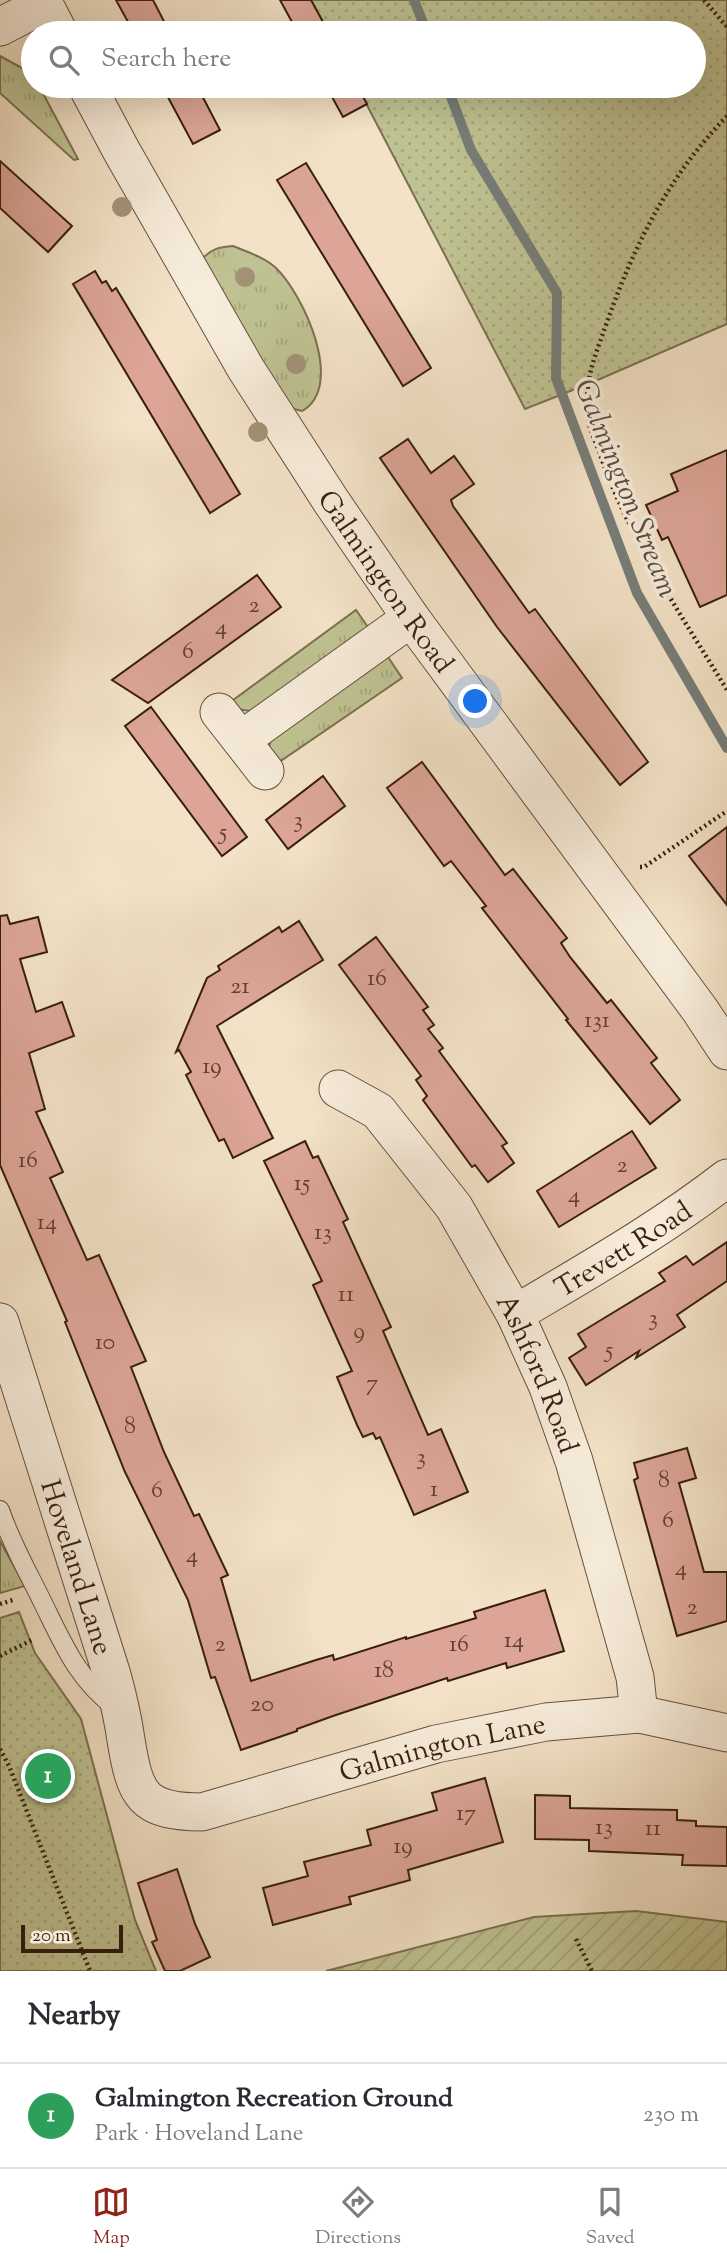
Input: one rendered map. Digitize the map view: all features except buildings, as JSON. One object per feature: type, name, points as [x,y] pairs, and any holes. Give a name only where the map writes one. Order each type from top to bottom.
[{"type":"street","points":[[0,27],[48,12]]},
{"type":"street","name":"Galmington Road","points":[[94,98],[246,369],[331,501],[411,618],[700,1010],[727,1051]]},
{"type":"street","points":[[265,771],[230,726],[411,618]]},
{"type":"street","name":"Ashford Road","points":[[338,1089],[378,1111],[454,1207],[515,1314],[548,1387],[574,1461],[635,1677],[639,1714]]},
{"type":"street","name":"Trevett Road","points":[[515,1314],[640,1240],[727,1178]]},
{"type":"street","name":"Hoveland Lane","points":[[0,1322],[122,1712],[132,1777],[142,1795],[160,1807]]},
{"type":"street","name":"Galmington Lane","points":[[160,1807],[202,1812],[436,1745],[547,1721],[639,1714],[727,1734]]},
{"type":"lane","points":[[0,1510],[21,1561],[78,1671],[103,1698],[122,1712]]},
{"type":"path","points":[[704,0],[727,27]]},
{"type":"path","points":[[727,116],[694,151],[648,223],[620,284],[587,382],[588,420],[619,501],[642,548],[727,690]]},
{"type":"path","points":[[640,877],[633,867],[644,867],[727,811]]},
{"type":"path","points":[[0,1656],[54,1628]]},
{"type":"path","points":[[0,1749],[90,1971]]},
{"type":"path","points":[[576,1939],[592,1971]]},
{"type":"green space","points":[[311,0],[727,0],[727,324],[525,409],[363,98],[706,98],[706,21],[322,21]]},
{"type":"green space","points":[[0,56],[21,67],[21,98],[45,98],[78,159],[74,160],[0,93]]},
{"type":"green space","points":[[233,246],[276,268],[298,298],[308,318],[316,340],[320,382],[315,399],[302,411],[285,402],[202,259],[216,249]]},
{"type":"green space","points":[[356,610],[370,630],[258,712],[236,709],[229,703]]},
{"type":"green space","points":[[384,651],[402,678],[272,767],[267,755],[271,739]]},
{"type":"green space","points":[[0,1541],[25,1586],[0,1593]]},
{"type":"green space","points":[[19,1612],[35,1653],[81,1719],[135,1920],[156,1971],[0,1971],[0,1618]]},
{"type":"green space","points":[[636,1911],[727,1922],[727,1971],[326,1971],[534,1917]]},
{"type":"waterway","name":"Galmington Stream","points":[[414,0],[422,21]]},
{"type":"waterway","name":"Galmington Stream","points":[[452,98],[471,150],[557,293],[556,378],[637,593],[727,748]]},
{"type":"place","name":"Galmington Recreation Ground","points":[[48,1776]]}]
